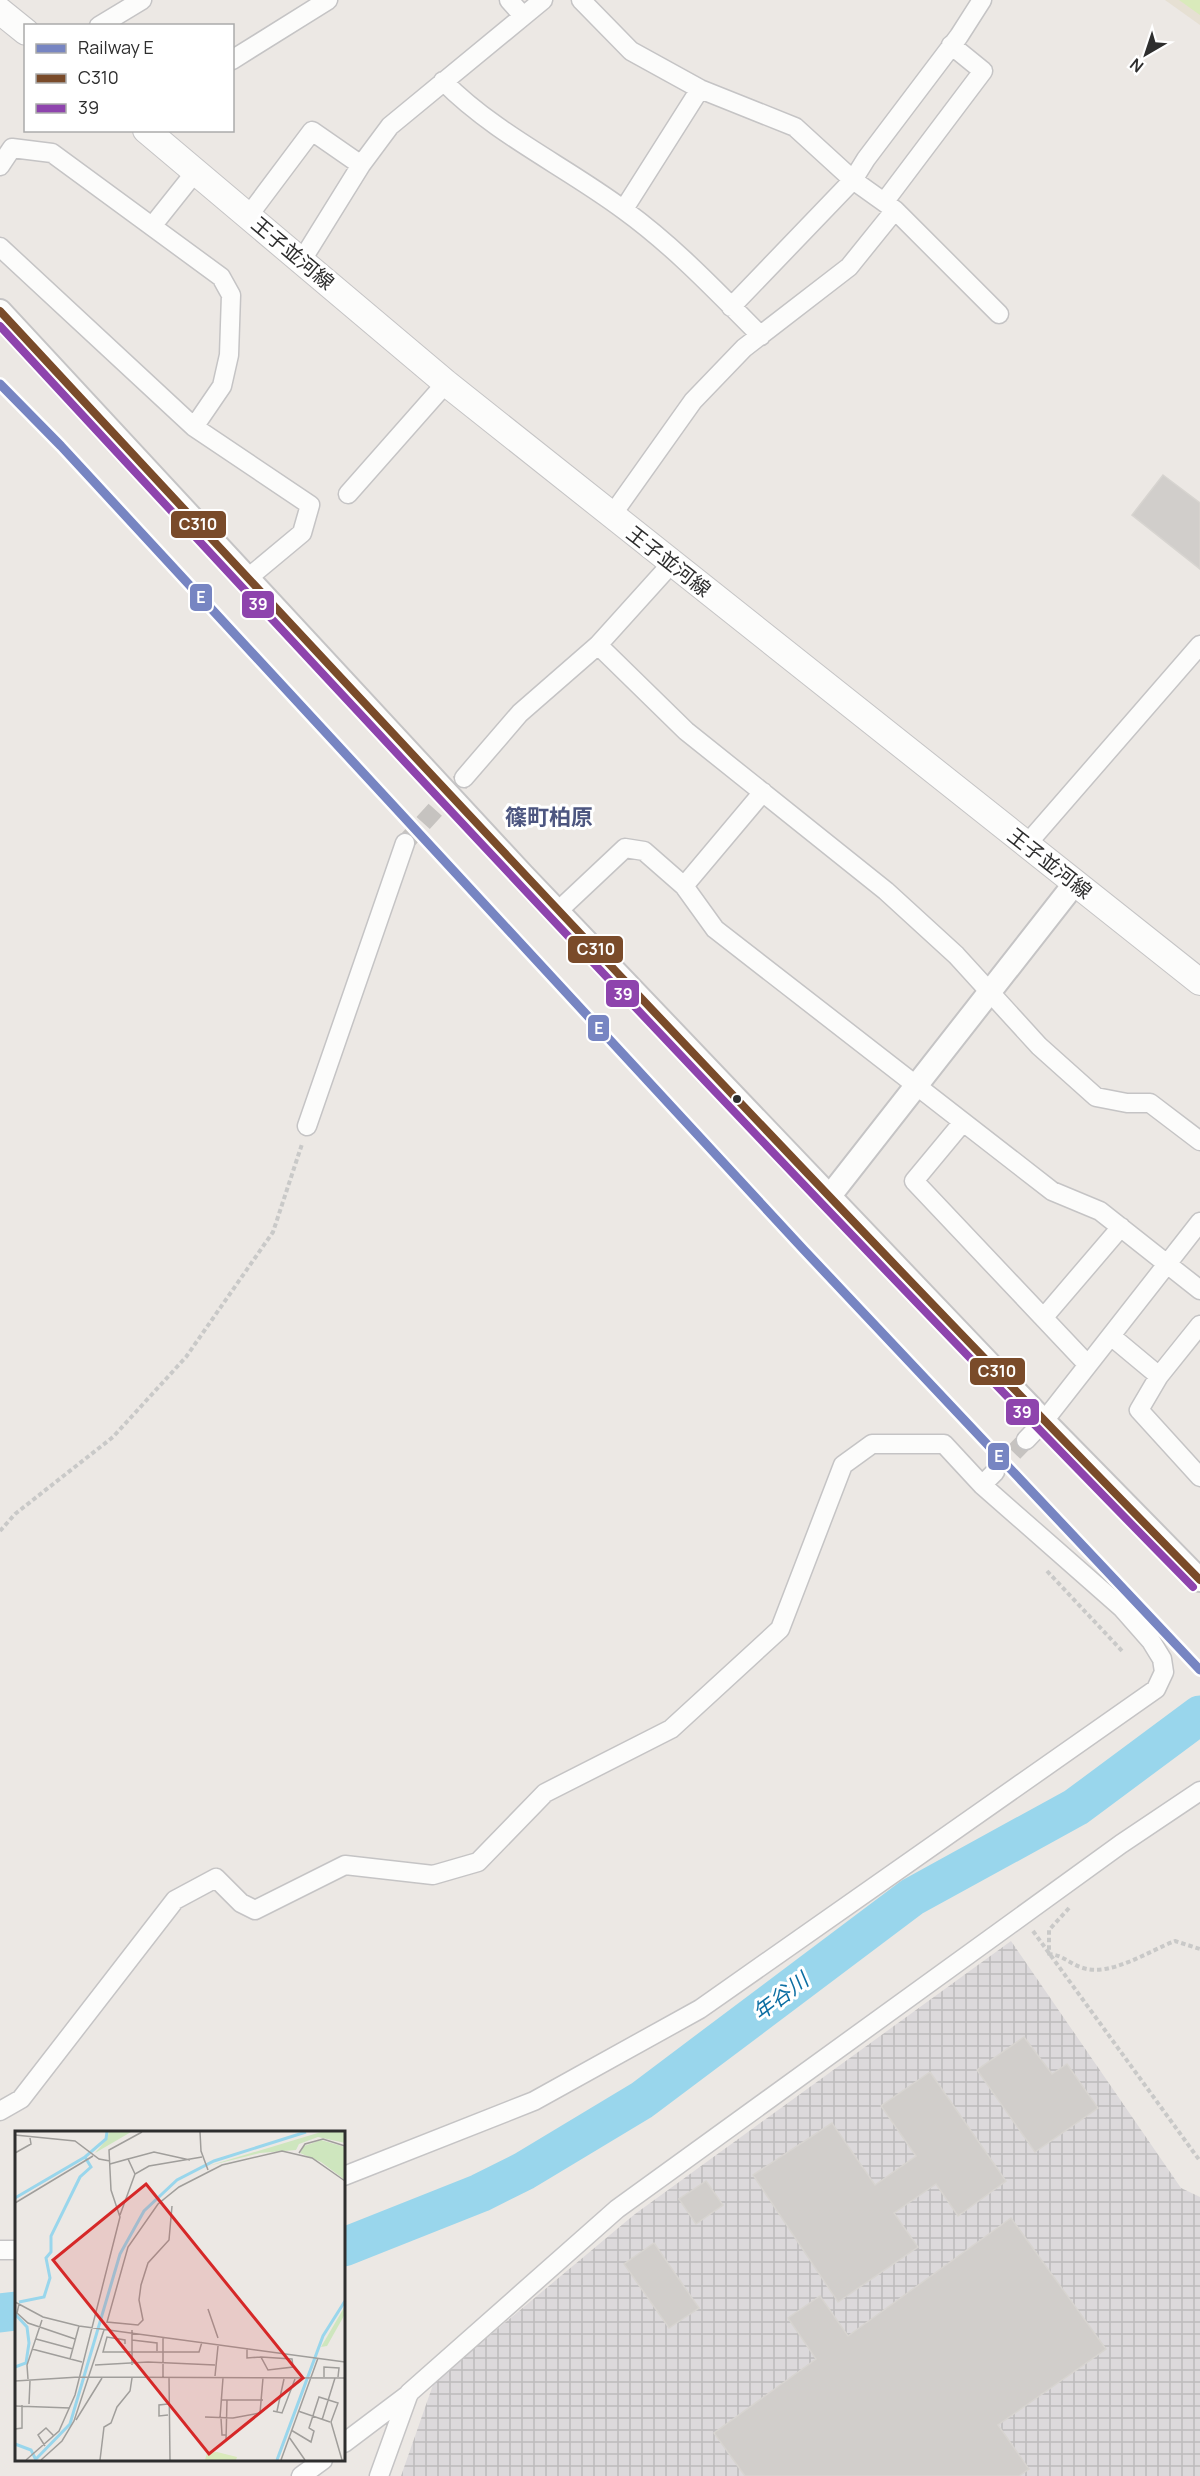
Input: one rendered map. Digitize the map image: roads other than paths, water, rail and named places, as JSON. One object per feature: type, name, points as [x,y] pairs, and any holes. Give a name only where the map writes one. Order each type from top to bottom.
[{"type":"main road","name":"王子並河線","points":[[148,132],[446,383],[1200,982]]},
{"type":"street","points":[[102,24],[142,0]]},
{"type":"street","points":[[234,59],[328,0]]},
{"type":"street","points":[[509,0],[523,16]]},
{"type":"street","points":[[302,260],[362,165],[390,126],[543,0]]},
{"type":"street","points":[[581,0],[631,51],[700,89],[795,127],[853,180],[890,206],[999,314]]},
{"type":"street","points":[[731,306],[853,180],[982,0]]},
{"type":"street","points":[[612,515],[693,401],[744,348],[849,267],[983,71],[951,45]]},
{"type":"street","points":[[443,81],[466,105],[624,209],[673,248],[761,336]]},
{"type":"street","points":[[624,209],[700,89]]},
{"type":"street","points":[[249,215],[312,131],[362,165]]},
{"type":"street","points":[[0,166],[12,148],[52,153],[221,276],[231,295],[229,355],[222,386],[194,427]]},
{"type":"street","points":[[153,225],[196,171]]},
{"type":"street","points":[[0,247],[194,427],[310,505],[302,533],[248,578]]},
{"type":"street","points":[[0,311],[522,874],[1044,1421],[1200,1580]]},
{"type":"street","points":[[348,494],[446,383]]},
{"type":"street","points":[[464,778],[520,713],[598,645],[672,563]]},
{"type":"street","points":[[598,645],[686,731],[886,891],[956,955],[1039,1046],[1096,1097],[1127,1103],[1150,1103],[1200,1141]]},
{"type":"street","points":[[1027,844],[1200,645]]},
{"type":"street","points":[[684,886],[763,792]]},
{"type":"street","points":[[307,1126],[405,843]]},
{"type":"street","points":[[558,911],[625,848],[644,851],[684,886],[715,929],[1052,1191],[1100,1210],[1200,1290]]},
{"type":"street","points":[[829,1197],[1075,883]]},
{"type":"street","points":[[963,1122],[914,1181],[1088,1365]]},
{"type":"street","points":[[1026,1440],[1044,1421],[1200,1222]]},
{"type":"street","points":[[1044,1317],[1121,1227]]},
{"type":"street","points":[[1196,1467],[1139,1410],[1159,1376],[1200,1325]]},
{"type":"street","points":[[1111,1336],[1159,1376]]},
{"type":"street","points":[[0,2111],[21,2100],[175,1900],[216,1878],[241,1903],[255,1910],[345,1865],[433,1875],[478,1862],[545,1793],[671,1729],[780,1629],[843,1466],[873,1444],[944,1444],[982,1485],[1122,1608],[1152,1641],[1162,1659],[1164,1672],[1156,1689],[700,2009],[534,2101],[345,2176]]},
{"type":"street","points":[[982,1485],[995,1472]]},
{"type":"street","points":[[345,2443],[409,2393],[617,2209],[1121,1844],[1200,1791]]},
{"type":"street","points":[[379,2476],[409,2393]]},
{"type":"street","points":[[301,2476],[321,2461]]},
{"type":"waterway","name":"年谷川","points":[[345,2247],[480,2193],[524,2171],[642,2100],[912,1897],[1076,1807],[1200,1715]]},
{"type":"waterway","name":"年谷川","points":[[0,2313],[15,2311]]},
{"type":"tunnel","points":[[405,843],[464,778]]},
{"type":"tunnel","points":[[995,1472],[1026,1440]]},
{"type":"rail line","name":"E","points":[[0,384],[61,446],[804,1250],[1200,1670]]},
{"type":"district","name":"篠町柏原","points":[[549,817]]}]
